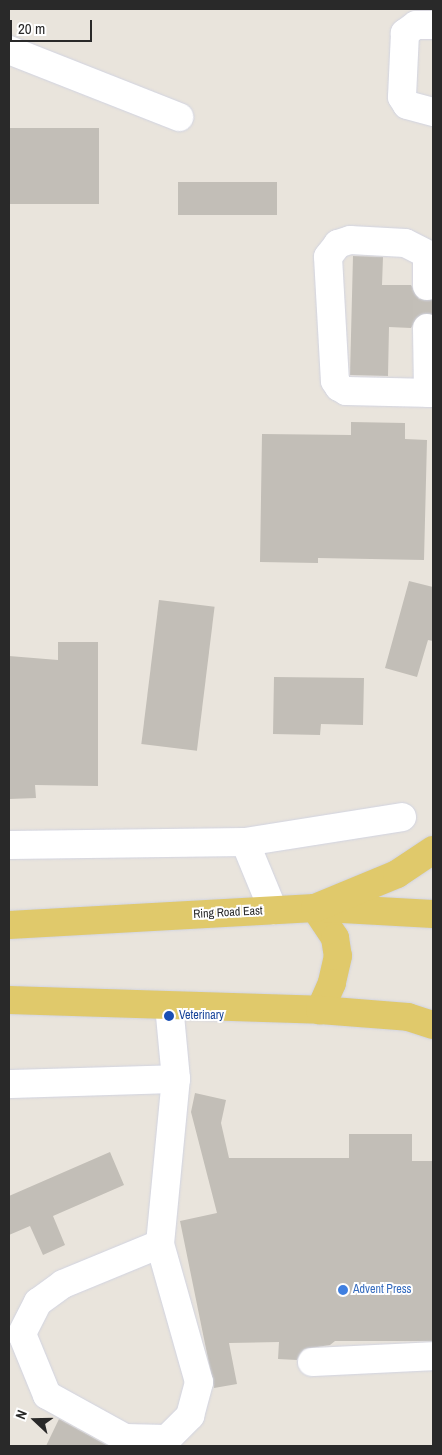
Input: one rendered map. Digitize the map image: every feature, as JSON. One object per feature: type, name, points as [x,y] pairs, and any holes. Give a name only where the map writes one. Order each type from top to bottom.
[{"type":"main road","name":"Ring Road East","points":[[9,926],[315,908],[397,874],[433,850]]},
{"type":"main road","points":[[315,908],[433,914]]},
{"type":"main road","points":[[315,908],[335,938],[338,956],[332,983],[320,1010]]},
{"type":"main road","points":[[9,1000],[320,1010],[408,1017],[433,1025]]},
{"type":"street","points":[[433,25],[416,25],[405,34],[402,98],[407,105],[433,112]]},
{"type":"street","points":[[9,50],[179,117]]},
{"type":"street","points":[[427,286],[430,256],[405,243],[350,240],[338,244],[328,258],[335,381],[339,387],[346,391],[431,393],[427,328]]},
{"type":"street","points":[[9,845],[245,842],[402,817]]},
{"type":"street","points":[[245,842],[273,910]]},
{"type":"street","points":[[160,1244],[63,1284],[38,1302],[22,1334],[47,1395],[125,1438],[167,1439],[190,1416],[199,1382],[160,1244],[176,1079],[169,1005]]},
{"type":"street","points":[[9,1084],[176,1079]]},
{"type":"street","points":[[312,1362],[433,1356]]},
{"type":"building","points":[[9,128],[99,128],[99,204],[9,204]]},
{"type":"building","points":[[178,182],[277,182],[277,215],[178,215]]},
{"type":"building","points":[[353,256],[383,257],[382,285],[411,285],[419,299],[433,300],[433,314],[419,315],[411,328],[389,327],[388,376],[350,375]]},
{"type":"building","points":[[351,422],[405,423],[405,439],[427,440],[424,560],[318,558],[318,563],[260,562],[262,434],[351,435]]},
{"type":"building","points":[[409,581],[433,587],[433,641],[428,640],[417,677],[385,668]]},
{"type":"building","points":[[159,600],[215,607],[197,751],[141,744]]},
{"type":"building","points":[[58,642],[98,642],[98,786],[35,785],[36,798],[9,799],[9,656],[58,660]]},
{"type":"building","points":[[274,677],[364,678],[363,725],[321,724],[320,735],[273,734]]},
{"type":"building","name":"Advent Press","points":[[195,1093],[226,1100],[221,1123],[229,1158],[349,1158],[349,1134],[412,1134],[412,1161],[433,1161],[433,1341],[335,1341],[330,1345],[304,1349],[297,1360],[278,1359],[279,1342],[229,1343],[237,1384],[214,1388],[180,1221],[217,1213],[191,1112]]},
{"type":"building","points":[[110,1152],[124,1185],[53,1216],[65,1245],[43,1255],[30,1226],[9,1235],[9,1196]]},
{"type":"building","points":[[59,1419],[108,1446],[46,1446]]},
{"type":"tunnel","points":[[427,286],[427,328]]},
{"type":"place","name":"Veterinary","points":[[169,1016]]},
{"type":"place","name":"Advent Press","points":[[343,1290]]}]
